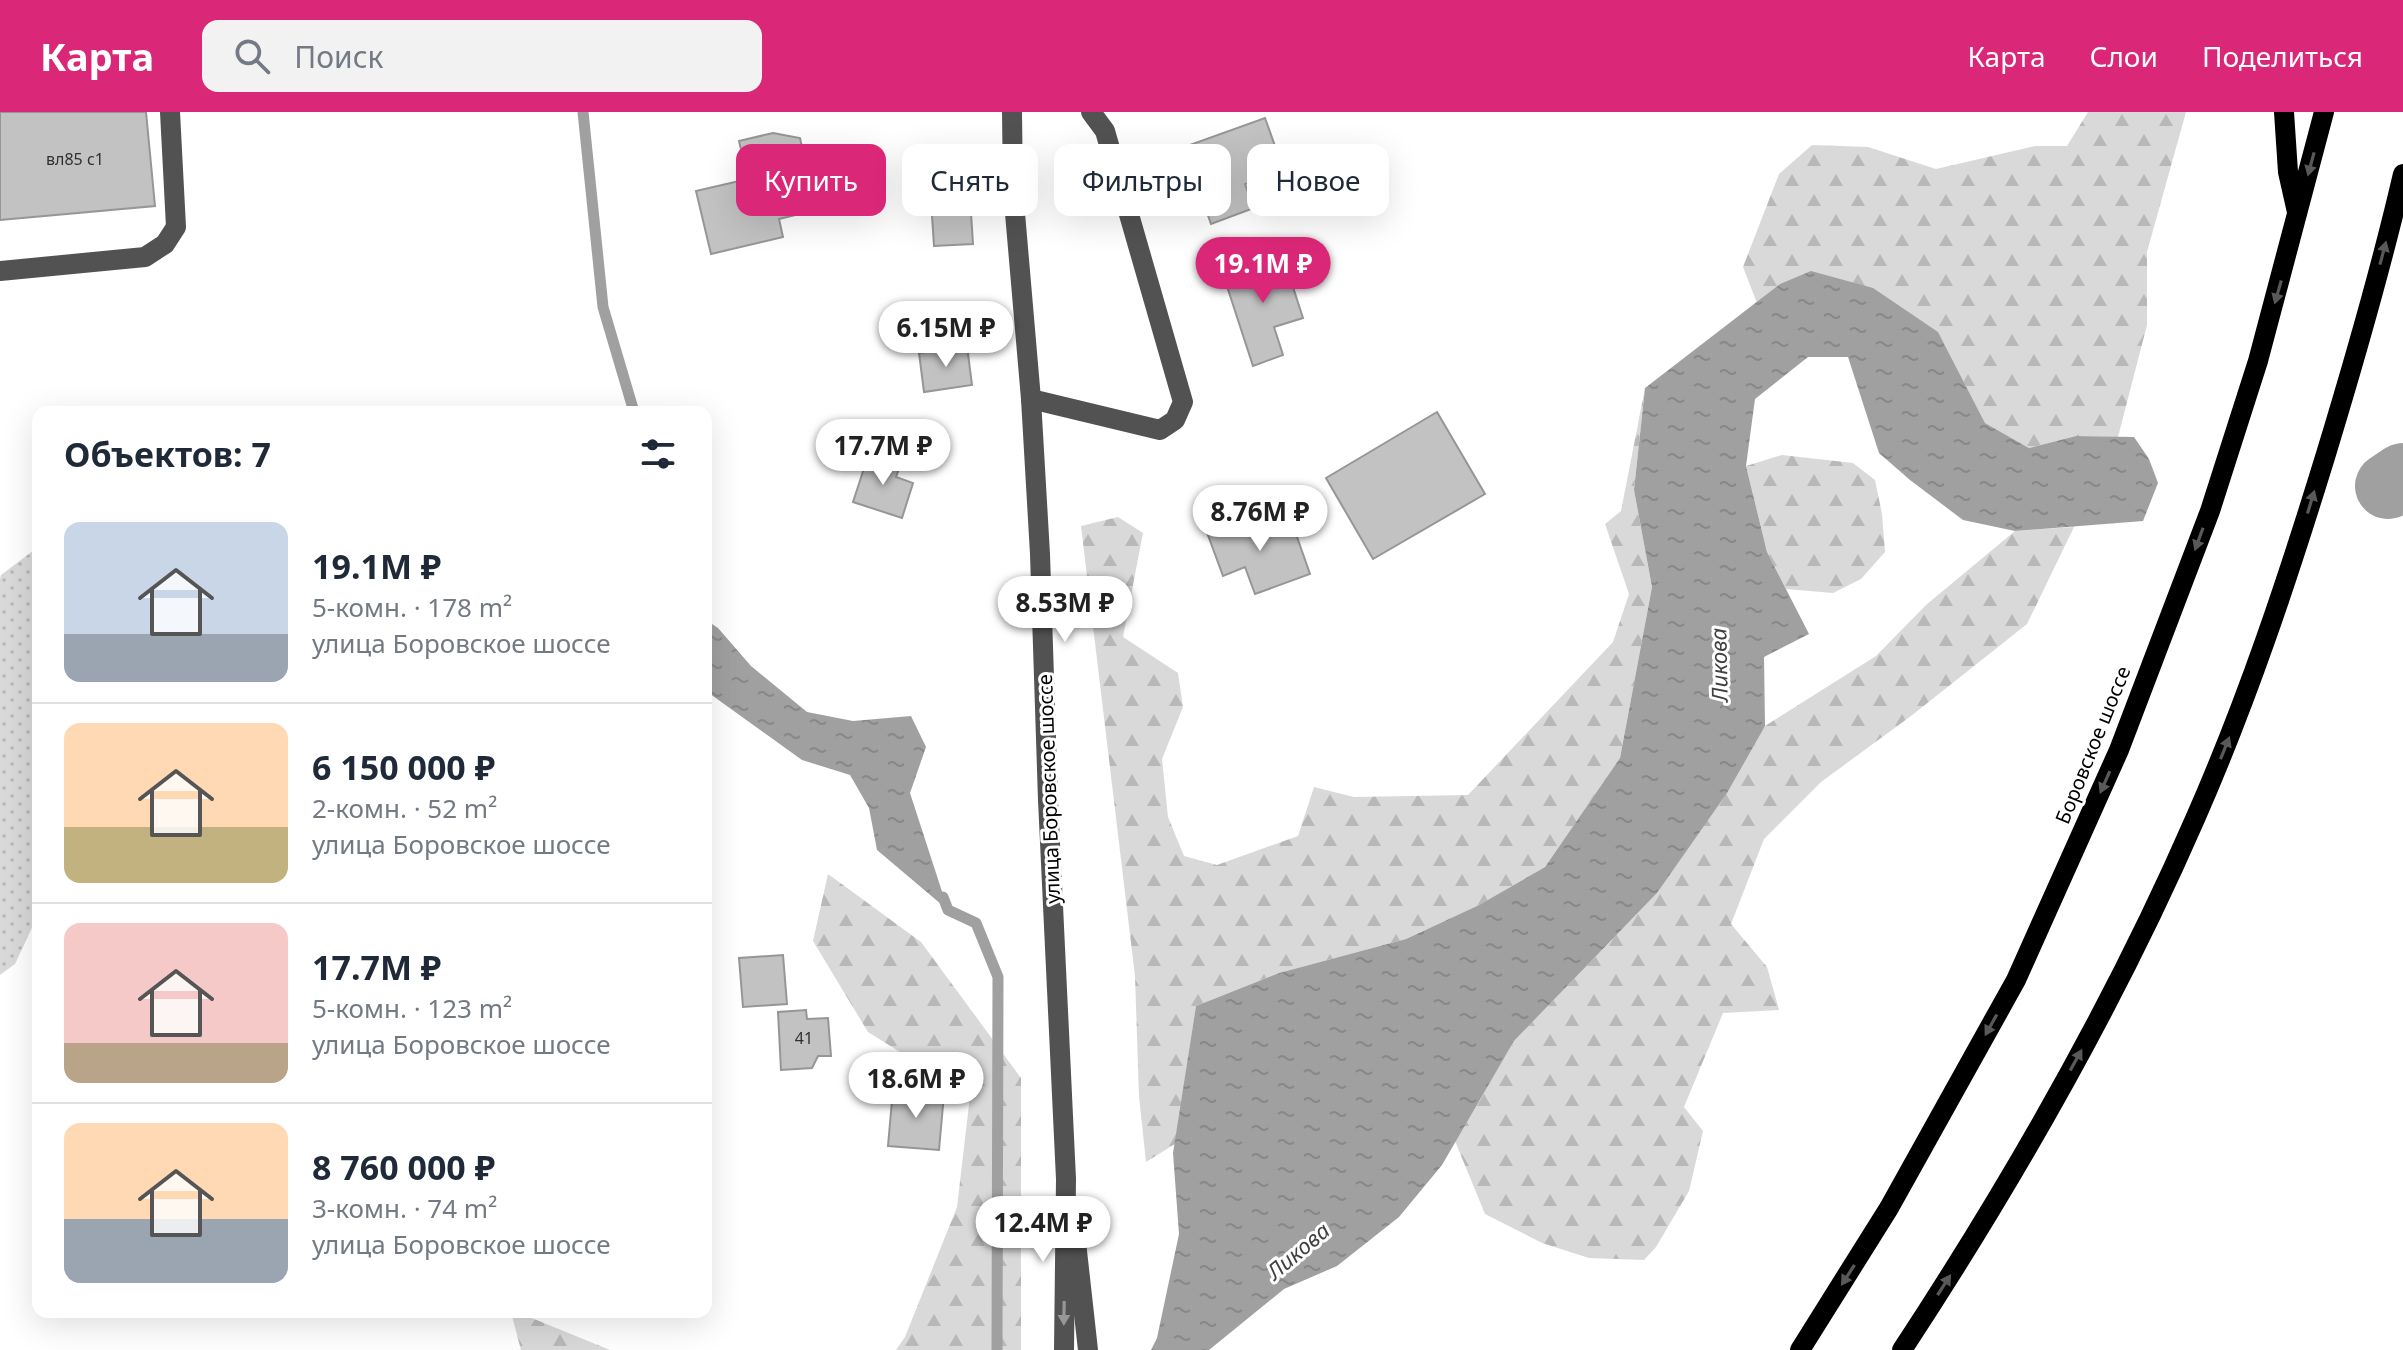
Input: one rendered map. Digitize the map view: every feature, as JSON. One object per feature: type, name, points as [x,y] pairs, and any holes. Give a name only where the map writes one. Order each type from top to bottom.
[{"type":"main road","points":[[2284,112],[2288,172],[2297,216]]},
{"type":"main road","name":"Боровское шоссе","points":[[1800,1350],[1889,1208],[2028,957],[2119,750],[2210,511],[2258,361],[2324,112]]},
{"type":"main road","points":[[1902,1350],[1965,1254],[2039,1127],[2108,1001],[2195,820],[2233,727],[2307,515],[2360,341],[2403,174]]},
{"type":"street","points":[[0,271],[145,257],[165,244],[176,227],[170,112]]},
{"type":"street","name":"улица Боровское шоссе","points":[[1012,112],[1013,190],[1031,399],[1040,554],[1066,1179]]},
{"type":"street","points":[[1031,399],[1160,430],[1175,420],[1183,402],[1105,131],[1091,112]]},
{"type":"street","points":[[1064,1350],[1066,1179]]},
{"type":"street","points":[[1066,1179],[1088,1350]]},
{"type":"green space","points":[[2088,112],[2186,112],[2147,252],[2147,325],[2118,437],[2076,436],[2029,448],[1985,423],[1941,338],[1780,284],[1757,303],[1743,267],[1779,174],[1812,145],[1868,147],[1936,169],[2035,146],[2067,146]]},
{"type":"green space","points":[[1645,388],[1634,490],[1652,587],[1620,758],[1545,867],[1479,905],[1406,939],[1279,973],[1196,1006],[1175,1144],[1146,1162],[1139,1096],[1135,976],[1081,526],[1118,517],[1143,533],[1123,637],[1178,673],[1183,707],[1162,759],[1168,817],[1184,856],[1217,865],[1298,836],[1314,787],[1354,797],[1468,795],[1613,642],[1629,594],[1605,524],[1621,511]]},
{"type":"green space","points":[[1782,455],[1853,463],[1875,480],[1885,552],[1861,579],[1833,593],[1786,589],[1767,552],[1746,466]]},
{"type":"green space","points":[[2074,527],[2027,624],[1911,716],[1821,782],[1764,839],[1731,924],[1767,967],[1779,1010],[1723,1013],[1684,1107],[1703,1131],[1689,1191],[1656,1247],[1644,1260],[1589,1258],[1542,1243],[1485,1214],[1455,1141],[1514,1041],[1657,893],[1765,726],[1876,656],[1926,605],[2015,531]]},
{"type":"green space","points":[[32,552],[32,928],[15,964],[0,975],[0,579]]},
{"type":"green space","points":[[828,874],[921,942],[1021,1078],[1021,1350],[896,1350],[905,1337],[957,1207],[970,1096],[868,1032],[813,941]]},
{"type":"green space","points":[[513,1318],[532,1318],[610,1350],[521,1350]]},
{"type":"water","points":[[1811,271],[1873,288],[1938,332],[1985,423],[2029,448],[2076,436],[2134,437],[2149,459],[2158,483],[2143,521],[2015,531],[1963,520],[1879,453],[1848,357],[1808,357],[1755,399],[1746,466],[1767,552],[1809,634],[1764,657],[1765,726],[1727,793],[1657,893],[1514,1041],[1442,1165],[1399,1217],[1337,1266],[1284,1289],[1209,1350],[1151,1350],[1157,1338],[1179,1234],[1173,1153],[1196,1006],[1279,973],[1406,939],[1479,905],[1545,867],[1620,758],[1652,587],[1634,490],[1645,388],[1780,284]]},
{"type":"water","points":[[712,624],[751,666],[807,712],[853,721],[911,716],[926,747],[910,793],[948,910],[877,850],[869,808],[850,775],[802,760],[712,695]]},
{"type":"building","points":[[0,112],[146,112],[155,206],[0,220]]},
{"type":"building","points":[[1265,118],[1274,144],[1247,144],[1247,211],[1211,224],[1208,216],[1231,216],[1231,144],[1192,144]]},
{"type":"building","points":[[773,133],[800,138],[801,144],[740,144],[739,141]]},
{"type":"building","points":[[736,182],[736,216],[791,216],[779,219],[783,237],[711,254],[696,191]]},
{"type":"building","points":[[932,216],[971,216],[973,244],[934,246]]},
{"type":"building","points":[[1282,253],[1303,318],[1274,327],[1283,355],[1253,366],[1223,274]]},
{"type":"building","points":[[967,346],[972,385],[924,392],[919,353]]},
{"type":"building","points":[[1437,412],[1485,494],[1373,559],[1326,478]]},
{"type":"building","points":[[869,453],[901,463],[896,477],[913,483],[902,518],[853,502]]},
{"type":"building","points":[[1233,517],[1240,536],[1290,517],[1310,574],[1255,594],[1245,567],[1223,576],[1205,527]]},
{"type":"building","points":[[783,955],[787,1004],[743,1007],[739,958]]},
{"type":"building","points":[[806,1010],[807,1019],[828,1018],[831,1056],[818,1056],[812,1068],[781,1070],[778,1012]]},
{"type":"building","points":[[893,1089],[944,1094],[939,1150],[888,1146]]},
{"type":"waterway","points":[[583,112],[603,307],[632,406]]},
{"type":"waterway","name":"Ликова","points":[[2388,486],[2403,476]]},
{"type":"waterway","points":[[943,897],[948,910],[976,923],[998,977],[997,1350]]}]
